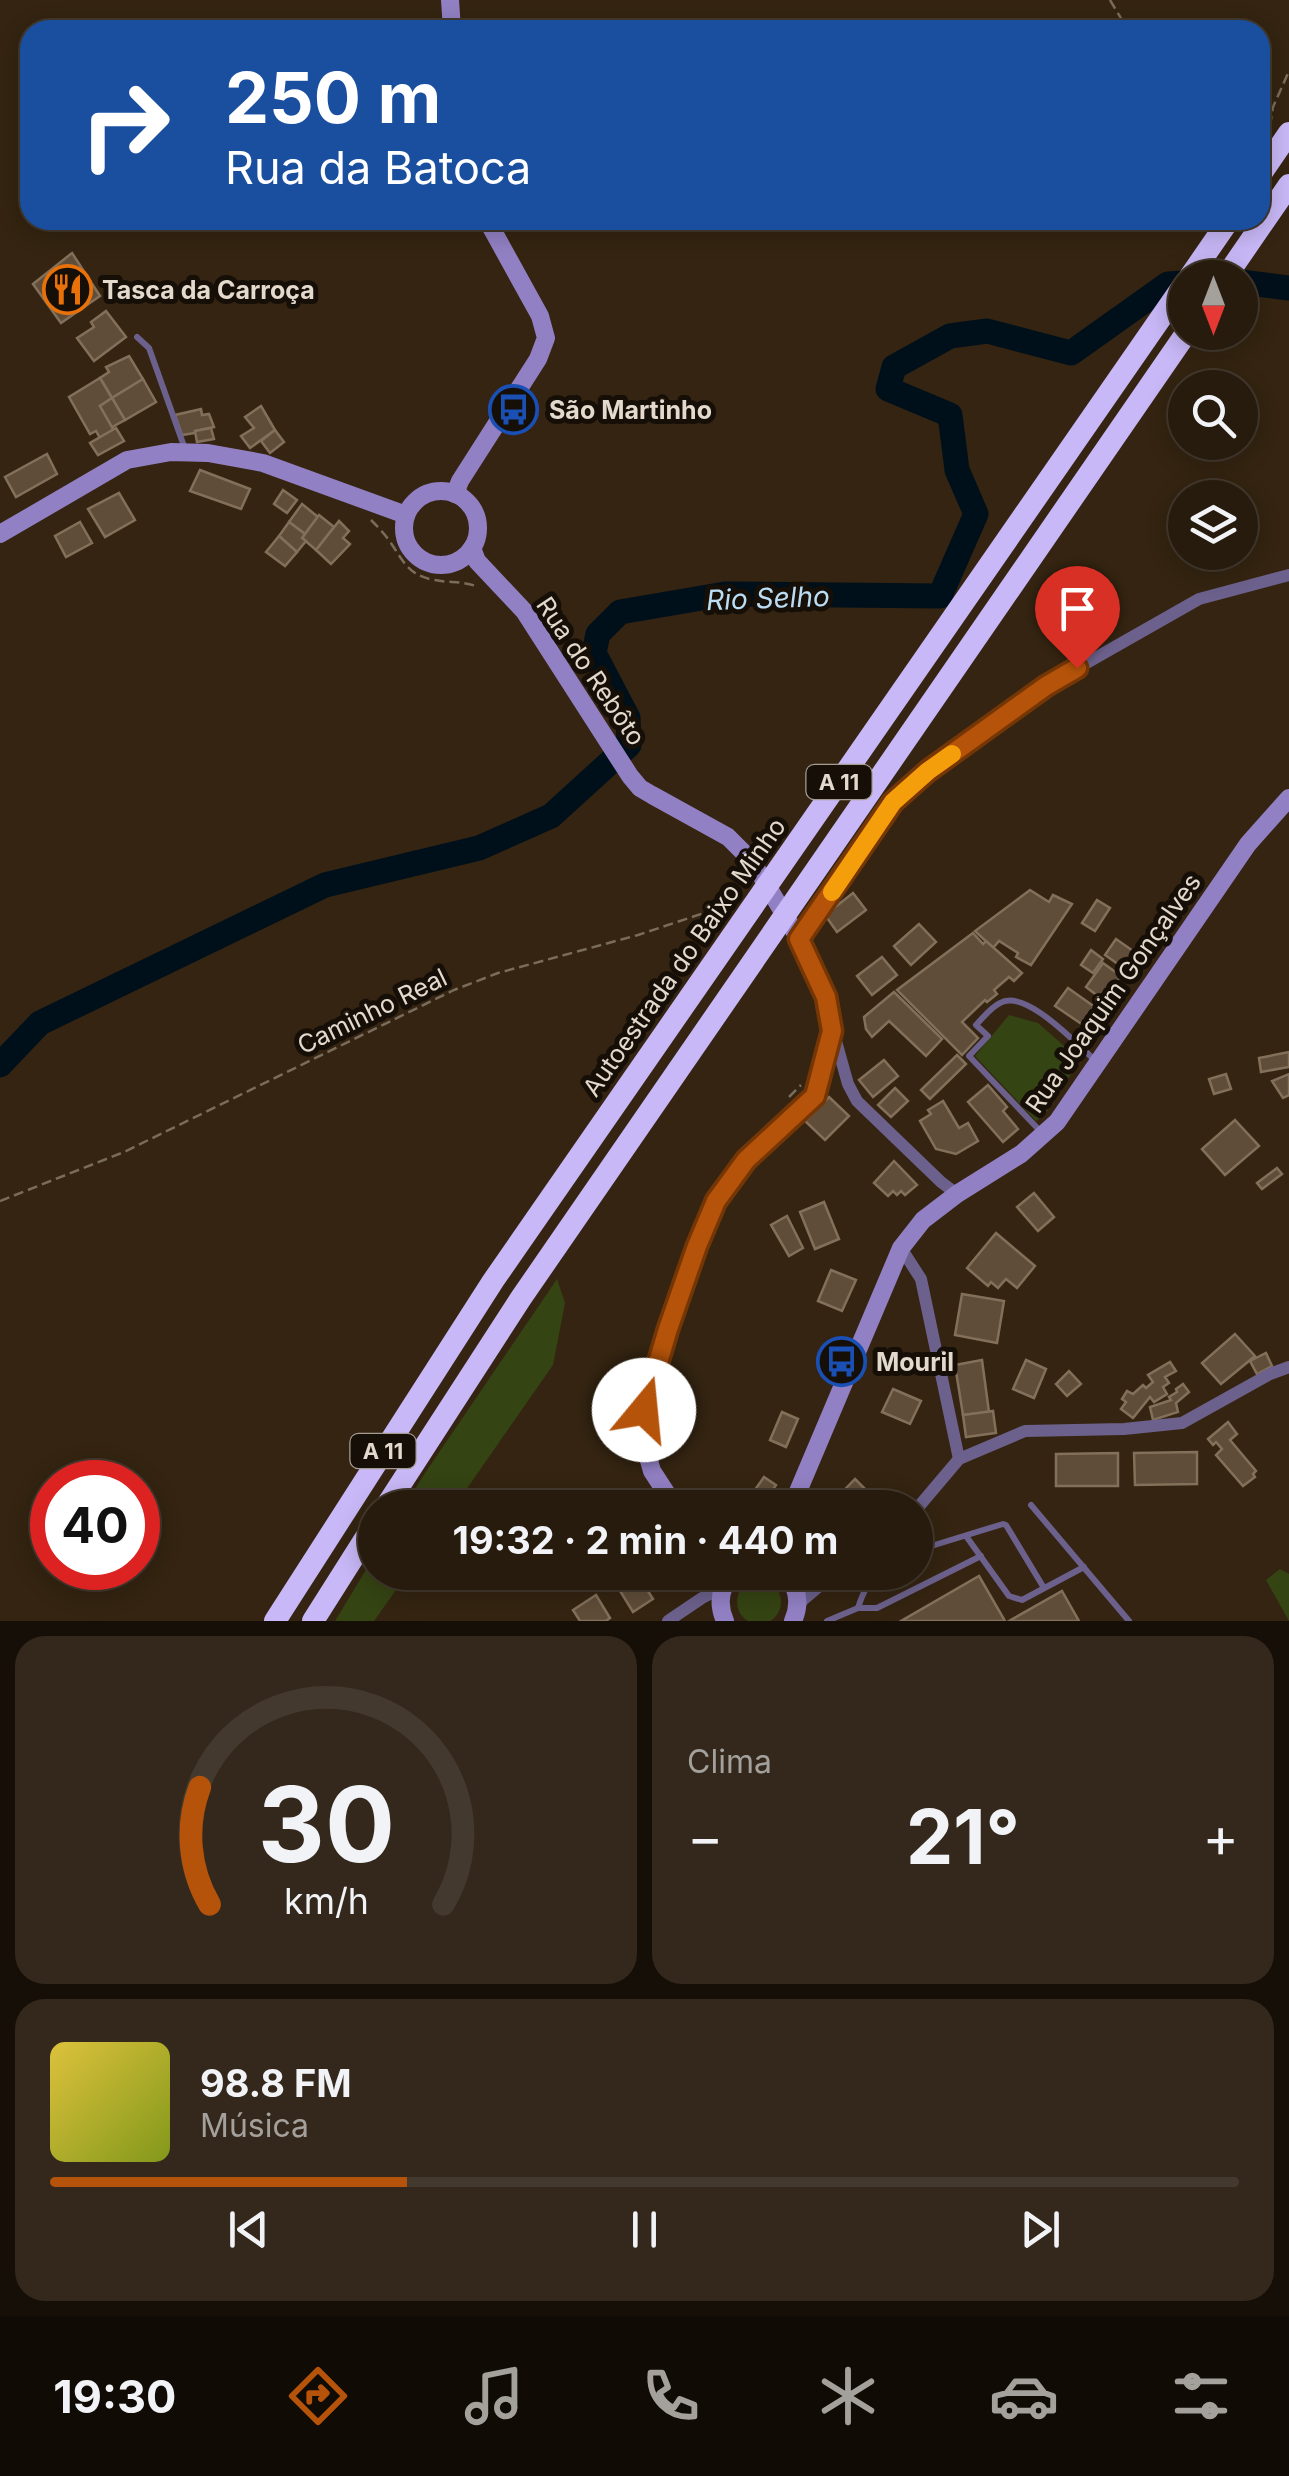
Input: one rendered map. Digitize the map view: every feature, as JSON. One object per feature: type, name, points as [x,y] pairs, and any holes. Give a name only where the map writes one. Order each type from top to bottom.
[{"type":"highway","points":[[1282,202],[1289,185]]},
{"type":"highway","name":"Autoestrada do Baixo Minho","points":[[1201,260],[1221,230]]},
{"type":"highway","points":[[1239,260],[1261,230]]},
{"type":"highway","name":"Autoestrada do Baixo Minho","points":[[275,1621],[493,1281],[1168,307]]},
{"type":"highway","name":"A 11","points":[[397,1490],[521,1298],[1175,350]]},
{"type":"highway","points":[[312,1621],[358,1549]]},
{"type":"street","points":[[456,494],[460,481],[538,359],[546,338],[540,316],[493,230]]},
{"type":"street","points":[[0,534],[127,460],[171,452],[208,453],[264,464],[406,515]]},
{"type":"street","points":[[432,492],[456,494],[474,511],[478,524],[472,548],[456,562],[424,562],[404,536],[406,515],[421,497],[432,492]]},
{"type":"street","name":"Rua do Rebôto","points":[[472,548],[476,562],[524,611],[640,788],[728,837],[762,877]]},
{"type":"street","points":[[799,939],[893,802],[928,771],[1046,686],[1200,598],[1289,575]]},
{"type":"street","name":"Rua Joaquim Gonçalves","points":[[799,1490],[901,1248],[923,1220],[1021,1154],[1057,1122],[1248,844],[1289,798]]},
{"type":"street","points":[[762,877],[799,939],[826,997],[832,1031],[848,1084],[857,1100],[957,1194]]},
{"type":"street","points":[[664,1490],[652,1471],[643,1440],[644,1410],[697,1246],[716,1201],[746,1160],[815,1096],[832,1031]]},
{"type":"street","points":[[901,1248],[921,1280],[959,1460]]},
{"type":"street","points":[[933,1490],[959,1460],[1025,1430],[1124,1430],[1182,1423],[1289,1367]]},
{"type":"street","points":[[668,1621],[712,1590]]},
{"type":"street","points":[[721,1618],[723,1590]]},
{"type":"street","points":[[795,1590],[797,1616]]},
{"type":"street","points":[[797,1616],[817,1590]]},
{"type":"lane","points":[[137,337],[148,348],[186,452]]},
{"type":"lane","points":[[1044,1134],[969,1056],[988,1036],[976,1025],[1000,1002],[1017,999],[1034,1006],[1098,1062]]},
{"type":"lane","points":[[1032,1505],[1128,1621]]},
{"type":"lane","points":[[933,1546],[1000,1523],[1006,1525],[1044,1588]]},
{"type":"lane","points":[[966,1536],[1014,1599],[1022,1600],[1084,1568]]},
{"type":"lane","points":[[829,1620],[858,1608],[877,1608],[981,1556]]},
{"type":"lane","points":[[858,1608],[865,1590]]},
{"type":"lane","points":[[848,1612],[852,1621]]},
{"type":"path","points":[[1279,129],[1273,106],[1289,72]]},
{"type":"path","points":[[370,519],[410,569],[435,580],[482,588]]},
{"type":"path","name":"Caminho Real","points":[[0,1200],[124,1152],[454,990],[710,911],[723,906],[740,885],[762,877]]},
{"type":"green space","points":[[1009,1015],[1038,1023],[1080,1060],[1046,1113],[1036,1121],[975,1056]]},
{"type":"green space","points":[[557,1279],[565,1303],[553,1365],[466,1490],[414,1490]]},
{"type":"green space","points":[[1280,1569],[1289,1574],[1289,1621],[1266,1580]]},
{"type":"green space","points":[[358,1583],[358,1590],[396,1590],[374,1621],[335,1621]]},
{"type":"green space","points":[[741,1590],[777,1590],[781,1602],[775,1618],[743,1618],[737,1602]]},
{"type":"building","name":"Tasca da Carroça","points":[[72,253],[100,296],[61,323],[33,284]]},
{"type":"building","name":"Tasca da Carroça","points":[[106,311],[126,337],[94,361],[77,338],[94,327],[91,322]]},
{"type":"building","points":[[129,356],[143,379],[112,398],[100,378],[109,372],[106,367]]},
{"type":"building","points":[[100,378],[112,398],[100,406],[114,430],[100,438],[96,431],[90,434],[69,397]]},
{"type":"building","points":[[143,379],[156,402],[125,420],[112,398]]},
{"type":"building","points":[[112,398],[125,420],[112,427],[100,406]]},
{"type":"building","points":[[261,406],[275,430],[250,448],[241,436],[254,428],[245,417]]},
{"type":"building","points":[[201,409],[202,415],[209,414],[214,427],[182,435],[175,415]]},
{"type":"building","points":[[116,428],[124,441],[98,455],[90,443]]},
{"type":"building","points":[[211,428],[214,439],[197,442],[195,431]]},
{"type":"building","points":[[275,430],[284,442],[270,453],[261,441]]},
{"type":"building","points":[[47,454],[57,474],[16,497],[5,477]]},
{"type":"building","points":[[200,470],[250,489],[241,509],[190,491]]},
{"type":"building","points":[[283,490],[297,500],[287,513],[274,504]]},
{"type":"building","points":[[119,493],[135,520],[105,537],[88,509]]},
{"type":"building","points":[[302,504],[318,517],[305,534],[289,522]]},
{"type":"building","points":[[319,515],[334,527],[316,550],[302,538]]},
{"type":"building","points":[[339,521],[349,531],[343,538],[350,544],[331,564],[316,550]]},
{"type":"building","points":[[80,522],[92,543],[66,557],[55,536]]},
{"type":"building","points":[[289,522],[305,534],[302,538],[306,541],[297,552],[279,536]]},
{"type":"building","points":[[279,536],[297,552],[285,566],[266,552]]},
{"type":"building","points":[[1030,890],[1049,902],[1053,895],[1072,904],[1031,965],[999,941],[993,948],[975,931]]},
{"type":"building","points":[[853,893],[866,910],[837,932],[825,915]]},
{"type":"building","points":[[1097,900],[1110,908],[1095,931],[1082,923]]},
{"type":"building","points":[[919,924],[936,942],[911,965],[894,946]]},
{"type":"building","points":[[973,933],[1022,973],[1014,981],[1009,977],[994,990],[997,994],[962,1022],[978,1038],[962,1055],[897,990]]},
{"type":"building","points":[[1116,939],[1136,953],[1125,969],[1105,955]]},
{"type":"building","points":[[1091,950],[1103,959],[1093,973],[1081,965]]},
{"type":"building","points":[[882,957],[897,975],[872,995],[857,976]]},
{"type":"building","points":[[1103,963],[1121,976],[1103,1000],[1086,987]]},
{"type":"building","points":[[1068,988],[1099,1010],[1086,1027],[1055,1006]]},
{"type":"building","points":[[894,992],[942,1039],[926,1056],[889,1021],[872,1037],[866,1029],[864,1017]]},
{"type":"building","points":[[1289,1052],[1289,1067],[1261,1072],[1259,1058]]},
{"type":"building","points":[[957,1055],[966,1064],[930,1099],[921,1090]]},
{"type":"building","points":[[884,1060],[898,1076],[873,1097],[859,1080]]},
{"type":"building","points":[[1226,1074],[1231,1089],[1214,1094],[1209,1079]]},
{"type":"building","points":[[1289,1074],[1289,1095],[1283,1098],[1272,1081]]},
{"type":"building","points":[[988,1085],[1007,1107],[1003,1111],[1018,1129],[1003,1142],[968,1102]]},
{"type":"building","points":[[895,1088],[908,1101],[891,1117],[878,1105]]},
{"type":"building","points":[[829,1097],[849,1116],[825,1140],[805,1121]]},
{"type":"building","points":[[943,1101],[959,1128],[968,1123],[978,1141],[956,1154],[936,1149],[920,1121],[931,1114],[928,1110]]},
{"type":"building","points":[[1235,1120],[1259,1146],[1225,1175],[1202,1149]]},
{"type":"building","points":[[894,1161],[917,1185],[905,1195],[893,1191],[888,1196],[874,1183]]},
{"type":"building","points":[[1277,1168],[1282,1174],[1262,1189],[1257,1183]]},
{"type":"building","points":[[1034,1193],[1054,1217],[1038,1231],[1017,1207]]},
{"type":"building","points":[[824,1202],[839,1239],[815,1249],[800,1212]]},
{"type":"building","points":[[787,1216],[803,1248],[789,1256],[771,1225]]},
{"type":"building","points":[[996,1233],[1035,1266],[1017,1288],[1006,1279],[998,1288],[991,1282],[988,1286],[967,1268]]},
{"type":"building","points":[[831,1270],[856,1280],[842,1311],[818,1301]]},
{"type":"building","points":[[962,1294],[1004,1301],[997,1343],[955,1335]]},
{"type":"building","points":[[1235,1334],[1255,1356],[1221,1384],[1202,1363]]},
{"type":"building","points":[[1266,1353],[1272,1366],[1257,1374],[1250,1361]]},
{"type":"building","points":[[982,1360],[989,1412],[963,1415],[955,1365]]},
{"type":"building","points":[[1026,1360],[1046,1369],[1034,1398],[1013,1389]]},
{"type":"building","points":[[1170,1362],[1176,1371],[1165,1377],[1169,1383],[1163,1387],[1167,1394],[1154,1402],[1150,1397],[1133,1418],[1121,1409],[1127,1391],[1133,1394],[1143,1385],[1146,1388],[1153,1382],[1148,1375]]},
{"type":"building","points":[[1069,1371],[1081,1384],[1067,1396],[1056,1384]]},
{"type":"building","points":[[1183,1384],[1189,1392],[1176,1403],[1178,1412],[1153,1420],[1150,1407],[1171,1400],[1169,1397]]},
{"type":"building","points":[[893,1389],[921,1401],[910,1424],[882,1412]]},
{"type":"building","points":[[993,1411],[996,1433],[966,1437],[963,1415]]},
{"type":"building","points":[[782,1412],[798,1419],[786,1447],[770,1440]]},
{"type":"building","points":[[1228,1422],[1237,1434],[1230,1440],[1256,1471],[1255,1477],[1243,1486],[1216,1455],[1222,1449],[1208,1439]]},
{"type":"building","points":[[1197,1452],[1197,1484],[1135,1485],[1134,1453]]},
{"type":"building","points":[[1118,1453],[1118,1486],[1056,1486],[1056,1454]]},
{"type":"building","points":[[764,1477],[776,1485],[773,1490],[755,1490]]},
{"type":"building","points":[[855,1479],[866,1490],[844,1490]]},
{"type":"building","points":[[979,1576],[1005,1621],[901,1621]]},
{"type":"building","points":[[619,1590],[647,1590],[653,1599],[633,1612]]},
{"type":"building","points":[[1062,1591],[1079,1621],[1009,1621]]},
{"type":"building","points":[[596,1595],[610,1618],[580,1621],[573,1610]]},
{"type":"waterway","name":"Rio Selho","points":[[0,1065],[40,1023],[325,885],[479,848],[551,816],[629,745],[628,718],[594,653],[598,634],[620,612],[725,594],[940,596],[976,514],[957,470],[950,415],[888,389],[894,367],[950,336],[987,331],[1071,353],[1168,284]]},
{"type":"waterway","name":"Rio Selho","points":[[1258,284],[1289,288]]},
{"type":"slow traffic","points":[[832,892],[893,802],[952,754]]},
{"type":"place","name":"Tasca da Carroça","points":[[67,290]]},
{"type":"place","name":"São Martinho","points":[[514,410]]},
{"type":"place","name":"Mouril","points":[[841,1362]]},
{"type":"route","points":[[644,1410],[668,1329],[716,1201],[746,1160],[815,1096],[832,1031],[826,997],[799,939],[893,802],[928,771],[1077,668]]}]
